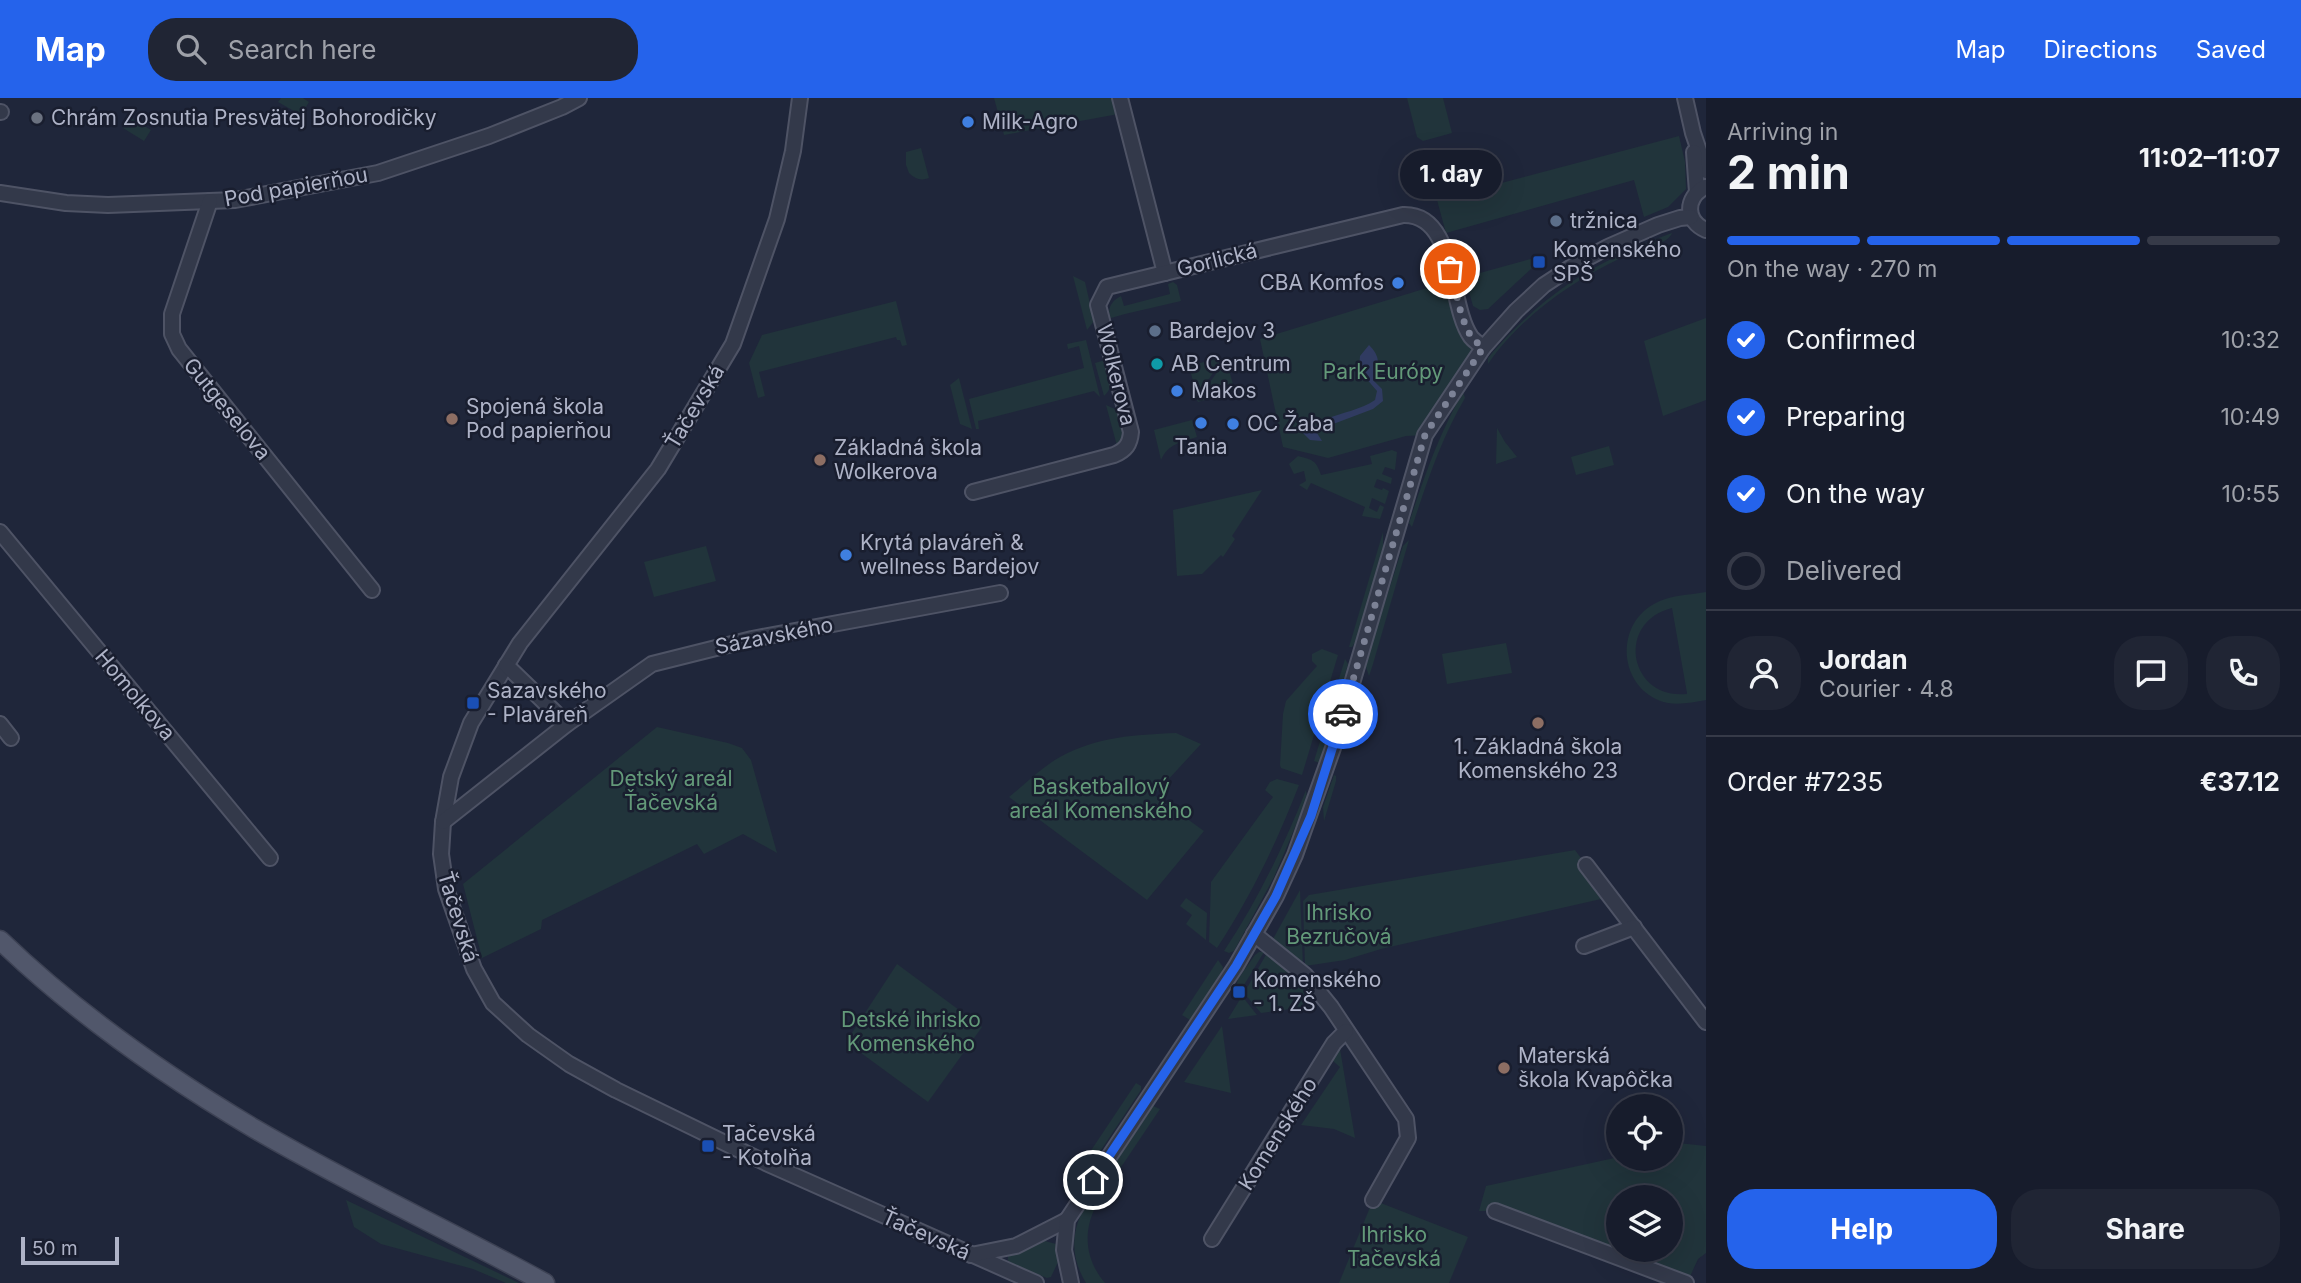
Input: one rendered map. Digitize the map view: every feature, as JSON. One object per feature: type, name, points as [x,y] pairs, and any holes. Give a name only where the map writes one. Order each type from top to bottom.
[{"type":"main road","points":[[0,940],[77,1007],[134,1049],[255,1128],[545,1283]]},
{"type":"street","name":"Pod papierňou","points":[[0,193],[66,203],[108,205],[235,200],[378,173],[489,136],[579,98]]},
{"type":"street","name":"Ťačevská","points":[[800,98],[793,151],[777,219],[733,344],[658,469],[520,643],[471,723],[451,777],[443,822],[441,854],[446,889],[474,969],[493,1003],[525,1033],[569,1064],[625,1095],[766,1163],[1036,1283]]},
{"type":"street","name":"Gorlická","points":[[1120,98],[1165,273],[1412,214],[1422,219],[1446,252],[1462,317],[1471,337],[1483,348]]},
{"type":"street","points":[[1685,98],[1701,189],[1690,204],[1691,217],[1698,226],[1706,230]]},
{"type":"street","points":[[1693,133],[1706,171]]},
{"type":"street","name":"Gutgeselova","points":[[210,201],[172,314],[172,334],[179,349],[372,590]]},
{"type":"street","points":[[1071,1283],[1064,1250],[1067,1220],[1202,1019],[1254,934],[1295,855],[1321,785],[1425,435],[1483,348],[1544,285],[1576,264],[1640,232],[1680,218],[1691,217]]},
{"type":"street","name":"Wolkerova","points":[[974,492],[1114,455],[1130,444],[1131,432],[1098,305],[1107,287],[1165,273]]},
{"type":"street","name":"Homolkova","points":[[0,531],[270,858]]},
{"type":"street","name":"Sázavského","points":[[443,822],[567,724],[652,664],[752,639],[1000,593]]},
{"type":"street","points":[[506,665],[567,724]]},
{"type":"street","points":[[0,724],[11,738]]},
{"type":"street","points":[[1586,865],[1706,1022]]},
{"type":"street","points":[[1584,946],[1634,927]]},
{"type":"street","points":[[1254,934],[1305,975],[1331,1007],[1406,1118],[1408,1138],[1373,1200]]},
{"type":"street","name":"Komenského","points":[[1212,1239],[1334,1043],[1346,1031]]},
{"type":"street","points":[[1495,1211],[1686,1283]]},
{"type":"street","points":[[971,1255],[1016,1246],[1067,1220]]},
{"type":"green space","points":[[281,98],[303,98],[309,102],[301,115],[278,102]]},
{"type":"green space","points":[[994,98],[1120,98],[1124,113],[1004,135]]},
{"type":"green space","points":[[1407,98],[1443,98],[1452,133],[1423,141],[1417,137]]},
{"type":"green space","points":[[129,117],[151,130],[144,141],[123,128]]},
{"type":"green space","points":[[1679,136],[1685,162],[1686,189],[1668,207],[1644,217],[1634,180],[1446,233],[1437,200]]},
{"type":"green space","points":[[921,148],[929,178],[918,179],[909,173],[906,152]]},
{"type":"green space","points":[[1672,233],[1665,241],[1602,267],[1565,290],[1515,332],[1488,364],[1488,358],[1513,331],[1574,280],[1620,255]]},
{"type":"green space","points":[[1538,257],[1539,260],[1536,258],[1531,263],[1533,267],[1488,309],[1480,310],[1473,306],[1466,281],[1469,276]]},
{"type":"green space","points":[[1073,276],[1085,282],[1094,321],[1087,330]]},
{"type":"green space","name":"Park Európy","points":[[1453,280],[1462,317],[1483,348],[1425,435],[1406,436],[1328,458],[1283,447],[1260,339]]},
{"type":"green space","points":[[1173,282],[1177,285],[1181,301],[1111,318],[1110,307],[1121,296],[1124,306],[1170,294],[1168,284]]},
{"type":"green space","points":[[896,301],[907,345],[902,346],[896,337],[759,372],[765,396],[758,398],[749,363],[762,335]]},
{"type":"green space","points":[[1706,318],[1706,400],[1663,416],[1644,341]]},
{"type":"green space","points":[[1086,340],[1100,397],[1094,391],[978,421],[979,429],[976,429],[969,399],[1084,368],[1079,346],[1068,349],[1067,344]]},
{"type":"green space","points":[[1219,358],[1220,363],[1197,396],[1189,366]]},
{"type":"green space","points":[[1105,360],[1111,384],[1104,396],[1095,363]]},
{"type":"green space","points":[[1226,360],[1235,391],[1198,402],[1197,400]]},
{"type":"green space","points":[[959,378],[972,429],[960,424],[950,385]]},
{"type":"green space","points":[[1463,392],[1465,398],[1442,445],[1412,527],[1409,523],[1426,472]]},
{"type":"green space","points":[[1106,405],[1117,410],[1121,420],[1123,433],[1117,446]]},
{"type":"green space","points":[[1192,420],[1197,437],[1171,447],[1161,460],[1154,430]]},
{"type":"green space","points":[[1497,428],[1517,457],[1496,464]]},
{"type":"green space","points":[[1609,446],[1614,465],[1576,475],[1571,457]]},
{"type":"green space","points":[[1392,450],[1397,452],[1395,470],[1385,467],[1382,474],[1392,478],[1391,484],[1377,479],[1374,487],[1389,491],[1385,504],[1372,498],[1369,508],[1377,512],[1380,505],[1384,507],[1380,519],[1362,516],[1365,507],[1311,483],[1307,490],[1299,485],[1306,481],[1304,471],[1294,474],[1289,464],[1298,456],[1313,461],[1321,475],[1372,464],[1370,456]]},
{"type":"green space","points":[[1262,490],[1232,536],[1235,539],[1223,557],[1221,555],[1202,574],[1177,576],[1173,510]]},
{"type":"green space","points":[[1383,532],[1383,549],[1356,641],[1349,647]]},
{"type":"green space","points":[[1409,540],[1369,676],[1365,664],[1403,546]]},
{"type":"green space","points":[[706,546],[716,581],[654,597],[644,562]]},
{"type":"green space","points":[[1706,592],[1706,700],[1668,703],[1652,697],[1640,687],[1631,673],[1627,643],[1632,628],[1641,614],[1660,601]],"holes":[[[1672,608],[1687,694],[1667,693],[1652,685],[1642,673],[1636,658],[1636,643],[1642,628],[1654,616]]]},
{"type":"green space","points":[[1506,643],[1512,673],[1447,684],[1442,654]]},
{"type":"green space","points":[[1322,649],[1338,655],[1302,775],[1281,768],[1280,765],[1283,714],[1286,701],[1317,666],[1312,661],[1312,654]]},
{"type":"green space","points":[[1345,659],[1348,664],[1320,763],[1314,761]]},
{"type":"green space","name":"Detský areál Ťačevská","points":[[657,727],[742,748],[751,760],[777,853],[743,834],[704,854],[697,844],[542,920],[541,929],[482,958],[463,884]]},
{"type":"green space","name":"Basketballový areál Komenského","points":[[1176,733],[1201,744],[1154,795],[1204,831],[1147,900],[1009,797],[1047,766],[1074,750],[1117,738]]},
{"type":"green space","points":[[1334,775],[1336,781],[1324,821],[1323,807]]},
{"type":"green space","points":[[1277,779],[1299,785],[1262,868],[1217,948],[1209,942],[1211,882],[1273,797],[1265,790],[1270,782]]},
{"type":"green space","points":[[1306,790],[1307,799],[1274,877],[1234,951],[1224,951],[1270,872]]},
{"type":"green space","name":"Ihrisko Bezručová","points":[[1575,850],[1610,897],[1381,949],[1345,960],[1305,966],[1303,901],[1309,895]]},
{"type":"green space","points":[[1300,890],[1303,966],[1273,939]]},
{"type":"green space","points":[[1186,898],[1207,913],[1206,940],[1186,924],[1192,915],[1180,906]]},
{"type":"green space","points":[[1259,952],[1264,952],[1241,990],[1236,987],[1238,979]]},
{"type":"green space","points":[[1267,953],[1304,982],[1306,1007],[1261,1013],[1244,993]]},
{"type":"green space","points":[[1218,960],[1223,967],[1222,972],[1190,1020],[1182,1015]]},
{"type":"green space","name":"Detské ihrisko Komenského","points":[[897,964],[982,1027],[928,1102],[846,1042]]},
{"type":"green space","points":[[1242,996],[1257,1015],[1228,1019]]},
{"type":"green space","points":[[1222,1026],[1231,1093],[1184,1082]]},
{"type":"green space","points":[[1340,1049],[1355,1138],[1334,1129],[1301,1125],[1340,1067],[1333,1061]]},
{"type":"green space","points":[[1136,1083],[1141,1086],[1141,1090],[1075,1189],[1064,1191]]},
{"type":"green space","points":[[1153,1106],[1160,1109],[1097,1203],[1091,1198]]},
{"type":"green space","points":[[1683,1144],[1706,1146],[1706,1253],[1698,1259],[1687,1283],[1631,1262],[1683,1262],[1683,1185],[1606,1185],[1606,1253],[1495,1211],[1479,1211],[1486,1186],[1606,1160],[1606,1171],[1683,1171]]},
{"type":"green space","points":[[346,1200],[519,1283],[506,1283],[473,1269],[381,1244],[354,1227]]},
{"type":"green space","name":"Ihrisko Tačevská","points":[[1373,1200],[1468,1237],[1449,1283],[1339,1283]]},
{"type":"green space","points":[[1088,1201],[1096,1206],[1089,1226],[1090,1256],[1105,1283],[1086,1283],[1077,1262],[1075,1232]]},
{"type":"green space","points":[[1045,1241],[1056,1244],[1058,1262],[1051,1277],[1047,1278],[1008,1262],[1008,1255]]},
{"type":"water","points":[[1369,345],[1377,357],[1378,366],[1373,380],[1382,389],[1383,401],[1373,409],[1320,429],[1317,433],[1322,441],[1310,440],[1301,431],[1312,429],[1327,419],[1375,400],[1377,391],[1359,370],[1360,356]]},
{"type":"way so far","points":[[1343,714],[1425,435],[1483,348],[1471,337],[1462,317],[1450,269]]},
{"type":"place","name":"Chrám Zosnutia Presvätej Bohorodičky","points":[[37,118]]},
{"type":"place","name":"Milk-Agro","points":[[968,122]]},
{"type":"place","name":"tržnica","points":[[1556,221]]},
{"type":"place","name":"Komenského SPŠ","points":[[1539,262]]},
{"type":"place","name":"1. day","points":[[1450,269]]},
{"type":"place","name":"CBA Komfos","points":[[1398,283]]},
{"type":"place","name":"Bardejov 3","points":[[1155,331]]},
{"type":"place","name":"AB Centrum","points":[[1157,364]]},
{"type":"place","name":"Makos","points":[[1177,391]]},
{"type":"place","name":"Spojená škola Pod papierňou","points":[[452,419]]},
{"type":"place","name":"Tania","points":[[1201,423]]},
{"type":"place","name":"OC Žaba","points":[[1233,424]]},
{"type":"place","name":"Základná škola Wolkerova","points":[[820,460]]},
{"type":"place","name":"Krytá plaváreň & wellness Bardejov","points":[[846,555]]},
{"type":"place","name":"Sazavského - Plaváreň","points":[[473,703]]},
{"type":"place","name":"1. Základná škola Komenského 23","points":[[1538,723]]},
{"type":"place","name":"Komenského - 1. ZŠ","points":[[1239,992]]},
{"type":"place","name":"Materská škola Kvapôčka","points":[[1504,1068]]},
{"type":"place","name":"Tačevská - Kotolňa","points":[[708,1146]]},
{"type":"route","points":[[1093,1180],[1236,966],[1276,896],[1311,816],[1343,714]]}]
